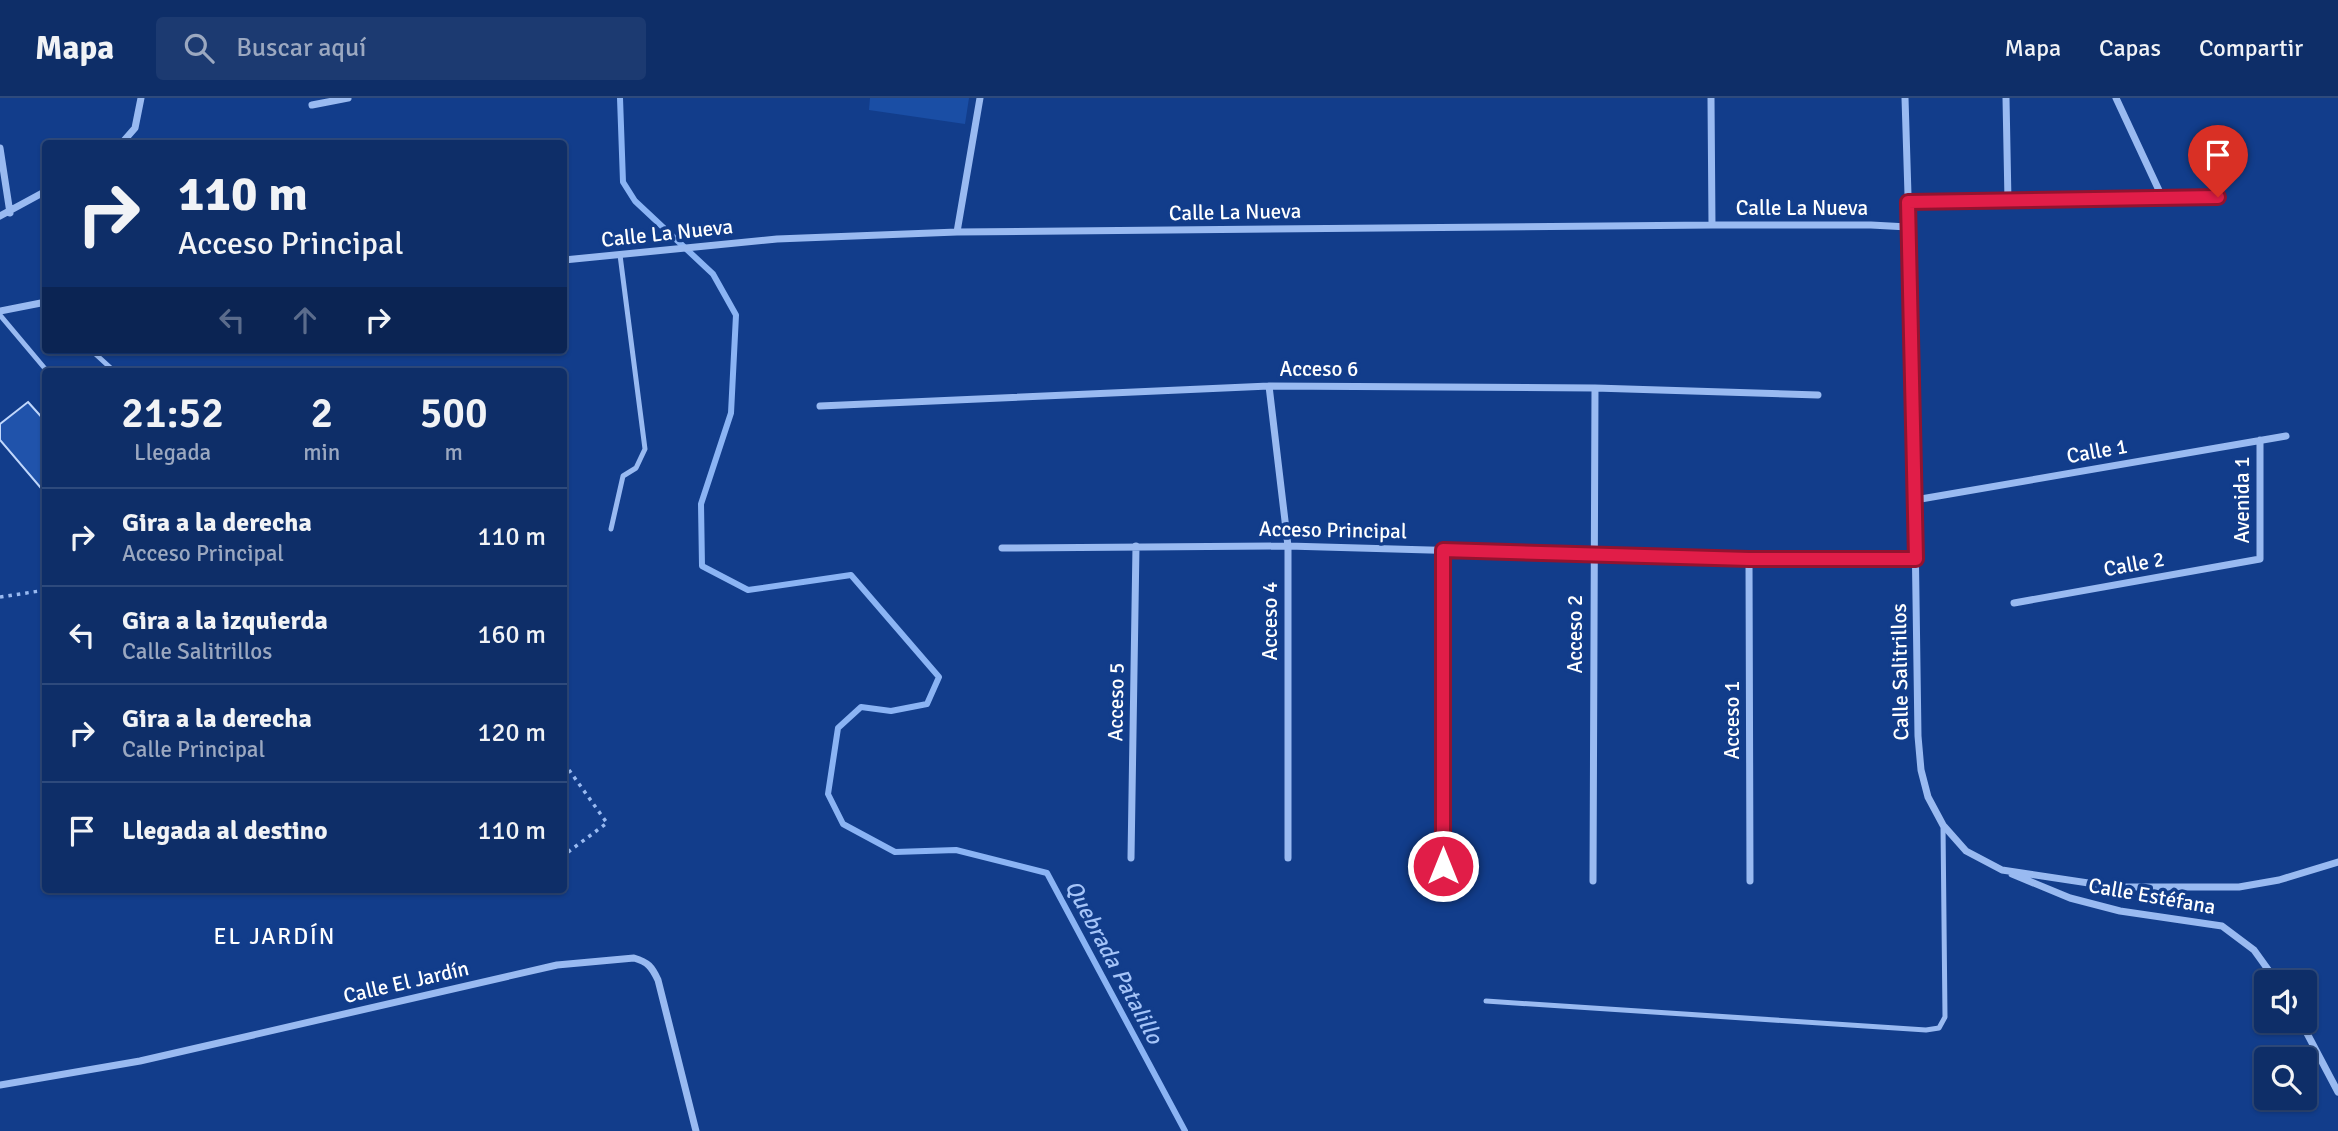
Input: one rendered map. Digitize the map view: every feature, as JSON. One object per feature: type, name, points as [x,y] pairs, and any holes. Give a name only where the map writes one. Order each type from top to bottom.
[{"type":"street","points":[[124,140],[135,128],[141,98]]},
{"type":"street","points":[[312,105],[348,98]]},
{"type":"street","points":[[957,232],[980,98]]},
{"type":"street","points":[[1711,98],[1712,225]]},
{"type":"street","name":"Calle Salitrillos","points":[[1905,98],[1918,736],[1921,770],[1928,797],[1943,825],[1966,851],[2002,870],[2115,887],[2239,887],[2280,880],[2338,862]]},
{"type":"street","points":[[2006,98],[2008,201]]},
{"type":"street","points":[[2116,98],[2163,200]]},
{"type":"street","points":[[0,148],[10,213]]},
{"type":"street","points":[[0,216],[42,193]]},
{"type":"street","points":[[1908,202],[2163,200],[2218,197]]},
{"type":"street","name":"Calle La Nueva","points":[[567,260],[777,239],[957,232],[1712,225],[1871,225],[1908,228]]},
{"type":"street","points":[[0,313],[42,304]]},
{"type":"street","name":"Acceso 6","points":[[820,405],[1269,386],[1595,388],[1818,395]]},
{"type":"street","name":"Acceso 4","points":[[1269,386],[1288,546],[1288,858]]},
{"type":"street","name":"Acceso 2","points":[[1593,881],[1592,553],[1595,388]]},
{"type":"street","name":"Calle 1","points":[[1915,500],[2286,436]]},
{"type":"street","name":"Avenida 1","points":[[2260,440],[2260,559]]},
{"type":"street","name":"Acceso 5","points":[[1131,858],[1136,546]]},
{"type":"street","name":"Acceso Principal","points":[[1002,548],[1288,546],[1749,559],[1916,559]]},
{"type":"street","points":[[1443,550],[1443,866]]},
{"type":"street","name":"Acceso 1","points":[[1749,559],[1750,881]]},
{"type":"street","name":"Calle 2","points":[[2014,603],[2260,559]]},
{"type":"street","name":"Calle Estéfana","points":[[2002,870],[2070,898],[2120,911],[2222,926],[2254,950],[2268,970]]},
{"type":"street","name":"Calle El Jardín","points":[[0,1085],[140,1061],[556,965],[634,958],[645,961],[653,968],[658,980],[696,1131]]},
{"type":"street","points":[[2307,1033],[2338,1092]]},
{"type":"lane","points":[[611,529],[623,477],[636,468],[645,449],[620,255]]},
{"type":"lane","points":[[0,313],[45,368]]},
{"type":"lane","points":[[95,354],[111,368]]},
{"type":"lane","points":[[1486,1001],[1926,1030],[1940,1028],[1945,1017],[1943,825]]},
{"type":"path","points":[[0,597],[42,591]]},
{"type":"path","points":[[567,767],[607,823],[567,853]]},
{"type":"shaded area","points":[[870,98],[969,98],[965,124],[869,110]]},
{"type":"building","points":[[28,402],[42,418],[42,489],[0,440],[0,424]]},
{"type":"waterway","name":"Quebrada Patalillo","points":[[620,98],[623,182],[635,201],[713,274],[736,315],[731,413],[701,504],[702,566],[748,590],[851,575],[939,677],[927,704],[891,711],[861,707],[838,728],[828,794],[843,824],[895,852],[956,850],[1047,873],[1185,1131]]},
{"type":"district","name":"EL JARDÍN","points":[[275,936]]},
{"type":"route","points":[[1443,866],[1443,550],[1749,559],[1916,559],[1908,202],[2163,200],[2218,197]]}]
